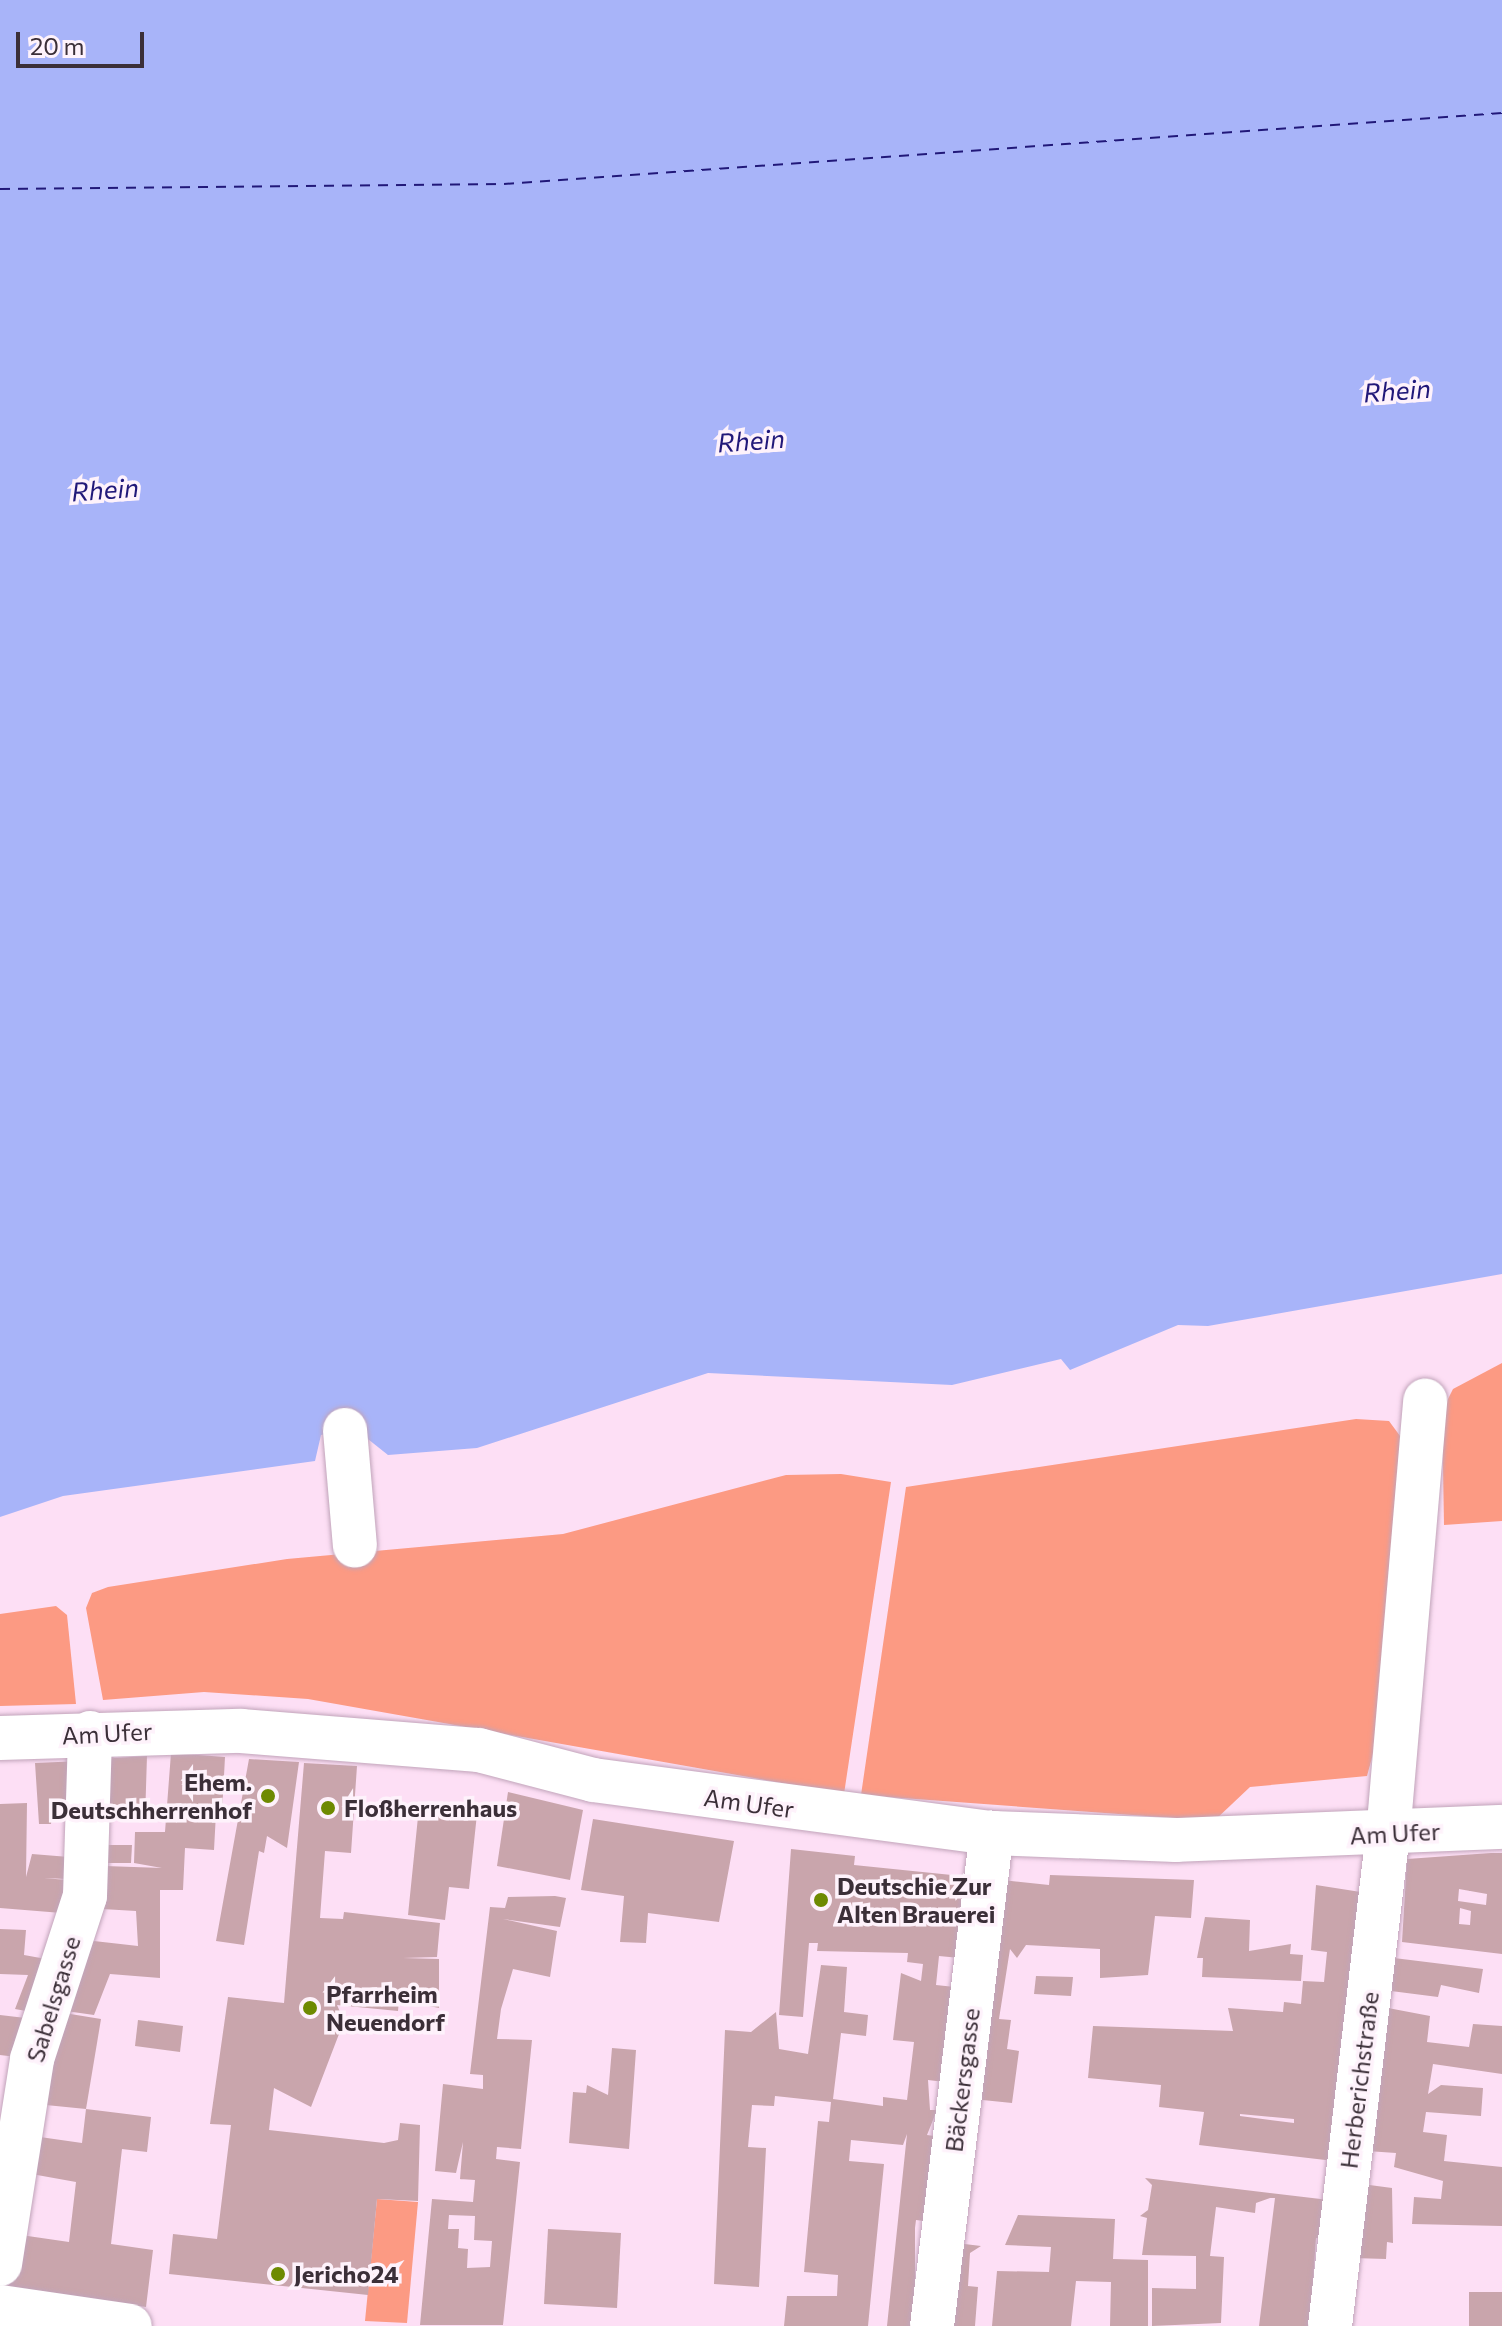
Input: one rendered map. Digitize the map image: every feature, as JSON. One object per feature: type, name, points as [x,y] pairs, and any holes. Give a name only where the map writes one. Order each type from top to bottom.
[{"type":"street","name":"Herberichstraße","points":[[1330,2326],[1388,1835],[1425,1401]]},
{"type":"street","points":[[345,1430],[355,1546]]},
{"type":"street","name":"Am Ufer","points":[[0,1738],[241,1731],[479,1750],[593,1780],[992,1833],[1176,1840],[1388,1835],[1502,1827]]},
{"type":"street","name":"Sabelsgasse","points":[[0,2264],[32,2059],[85,1896],[90,1733]]},
{"type":"street","name":"Bäckersgasse","points":[[932,2326],[992,1833]]},
{"type":"street","points":[[0,2307],[130,2326]]},
{"type":"shaded area","points":[[1502,1363],[1502,1521],[1444,1525],[1442,1411],[1453,1389]]},
{"type":"shaded area","points":[[1356,1419],[1389,1421],[1403,1440],[1382,1721],[1367,1776],[1250,1787],[1214,1821],[861,1795],[906,1487]]},
{"type":"shaded area","points":[[841,1474],[891,1482],[844,1794],[308,1699],[204,1692],[103,1700],[86,1608],[92,1593],[108,1587],[287,1559],[563,1534],[786,1475]]},
{"type":"shaded area","points":[[56,1606],[67,1615],[76,1704],[0,1706],[0,1614]]},
{"type":"shaded area","points":[[377,2199],[418,2202],[407,2323],[365,2321]]},
{"type":"water","name":"Rhein","points":[[0,0],[1502,0],[1502,1274],[1208,1326],[1178,1325],[1070,1370],[1061,1359],[952,1385],[708,1373],[477,1448],[388,1455],[354,1428],[321,1435],[315,1461],[63,1496],[0,1517]]},
{"type":"building","points":[[171,1753],[225,1757],[222,1813],[216,1813],[214,1850],[185,1848],[183,1890],[160,1890],[160,1978],[110,1974],[94,2015],[59,2010],[85,1940],[138,1946],[136,1911],[102,1909],[105,1866],[162,1868],[134,1863],[135,1832],[165,1832]]},
{"type":"building","points":[[147,1756],[145,1819],[98,1820],[99,1759]]},
{"type":"building","points":[[249,1759],[299,1762],[287,1848],[267,1836],[264,1853],[259,1851],[244,1945],[216,1941]]},
{"type":"building","points":[[81,1761],[81,1815],[52,1814],[51,1824],[39,1824],[35,1763]]},
{"type":"building","points":[[304,1763],[357,1766],[351,1853],[325,1851],[320,1918],[343,1919],[344,1912],[440,1923],[437,1957],[403,1958],[439,1959],[439,2008],[399,2000],[398,2011],[337,2005],[344,2021],[311,2107],[274,2088],[269,2130],[384,2143],[398,2140],[400,2123],[420,2125],[418,2201],[377,2199],[368,2295],[169,2274],[173,2234],[217,2239],[231,2125],[210,2124],[228,1997],[284,2003]]},
{"type":"building","points":[[508,1792],[583,1810],[570,1880],[497,1866]]},
{"type":"building","points":[[27,1803],[26,1877],[32,1854],[69,1857],[67,1879],[44,1878],[78,1881],[74,1914],[0,1908],[0,1804]]},
{"type":"building","points":[[419,1807],[477,1814],[469,1889],[449,1887],[445,1920],[408,1915]]},
{"type":"building","points":[[593,1819],[734,1841],[719,1922],[648,1913],[646,1943],[620,1942],[624,1896],[581,1890]]},
{"type":"building","points":[[107,1845],[132,1845],[131,1863],[105,1863]]},
{"type":"building","points":[[791,1849],[855,1856],[854,1865],[981,1878],[970,1959],[939,1956],[936,1985],[964,1988],[953,2083],[928,2080],[930,2110],[937,2110],[927,2135],[941,2137],[932,2222],[916,2220],[915,2228],[915,2281],[924,2282],[921,2326],[887,2326],[907,2134],[903,2145],[851,2140],[849,2161],[884,2164],[868,2326],[784,2326],[787,2296],[837,2296],[838,2275],[804,2272],[818,2121],[829,2122],[831,2102],[775,2096],[774,2106],[752,2105],[748,2147],[766,2148],[759,2287],[714,2284],[725,2030],[751,2032],[776,2012],[779,2049],[808,2054],[821,1965],[847,1967],[844,2012],[868,2015],[866,2036],[841,2033],[833,2099],[883,2106],[883,2097],[907,2100],[914,2042],[893,2040],[901,1973],[921,1981],[923,1964],[907,1962],[908,1953],[817,1951],[818,1943],[809,1943],[803,2017],[779,2015]]},
{"type":"building","points":[[1502,1853],[1502,1954],[1402,1942],[1407,1859]],"holes":[[[1459,1889],[1487,1894],[1486,1905],[1458,1901]],[[1460,1908],[1471,1911],[1470,1925],[1459,1924]]]},
{"type":"building","points":[[1050,1875],[1194,1880],[1191,1918],[1155,1916],[1148,1975],[1100,1978],[1100,1949],[1026,1945],[1017,1958],[1010,1949],[999,2019],[1011,2020],[1007,2049],[1019,2051],[1012,2103],[963,2098],[993,1879],[1049,1885]]},
{"type":"building","points":[[1316,1885],[1367,1893],[1334,2161],[1199,2145],[1204,2112],[1159,2107],[1161,2085],[1088,2078],[1093,2026],[1233,2031],[1228,2008],[1283,2012],[1284,2002],[1301,2004],[1303,1981],[1324,1982],[1327,1952],[1311,1950]],"holes":[[[1240,2114],[1294,2119],[1294,2123]]]},
{"type":"building","points":[[508,1897],[566,1898],[560,1927],[503,1919],[557,1931],[550,1977],[513,1969],[501,2009],[497,2039],[532,2040],[521,2149],[497,2147],[496,2159],[520,2162],[503,2325],[420,2325],[432,2199],[473,2202],[475,2180],[460,2179],[463,2142],[456,2173],[435,2171],[443,2084],[483,2089],[483,2075],[470,2074],[490,1907],[505,1908]],"holes":[[[449,2215],[475,2216],[474,2240],[492,2241],[490,2267],[467,2268],[468,2249],[458,2248],[459,2229],[448,2229]]]},
{"type":"building","points":[[1205,1917],[1250,1920],[1249,1951],[1291,1944],[1290,1954],[1303,1955],[1301,1981],[1202,1977],[1203,1958],[1197,1958]]},
{"type":"building","points":[[0,1929],[26,1930],[24,1955],[57,1961],[37,2013],[15,2009],[28,1975],[0,1974]]},
{"type":"building","points":[[1394,1958],[1483,1969],[1479,1993],[1441,1985],[1438,1997],[1391,1991]]},
{"type":"building","points":[[1036,1976],[1073,1977],[1071,1996],[1034,1994]]},
{"type":"building","points":[[1388,2008],[1430,2016],[1427,2042],[1469,2047],[1473,2024],[1502,2026],[1502,2074],[1433,2064],[1428,2094],[1441,2085],[1483,2088],[1481,2116],[1426,2112],[1423,2132],[1447,2135],[1444,2161],[1502,2167],[1502,2226],[1412,2224],[1414,2197],[1441,2199],[1443,2181],[1394,2167],[1396,2153],[1367,2151]]},
{"type":"building","points":[[58,2012],[101,2019],[86,2109],[36,2104]]},
{"type":"building","points":[[0,2015],[34,2019],[25,2058],[0,2055]]},
{"type":"building","points":[[138,2020],[183,2026],[180,2052],[135,2046]]},
{"type":"building","points":[[612,2048],[636,2050],[629,2149],[569,2143],[573,2092],[586,2093],[587,2085],[608,2095]]},
{"type":"building","points":[[86,2109],[151,2117],[147,2152],[122,2149],[111,2244],[153,2250],[146,2307],[6,2288],[14,2234],[69,2242],[76,2182],[26,2173],[33,2136],[82,2143]]},
{"type":"building","points":[[1145,2178],[1329,2200],[1325,2239],[1316,2238],[1310,2326],[1259,2326],[1275,2198],[1270,2198],[1256,2203],[1255,2213],[1216,2207],[1210,2256],[1224,2257],[1221,2323],[1152,2326],[1152,2288],[1196,2289],[1196,2256],[1142,2255],[1147,2218],[1140,2216],[1148,2210],[1152,2185]]},
{"type":"building","points":[[1362,2184],[1392,2188],[1393,2243],[1387,2242],[1386,2259],[1353,2258]]},
{"type":"building","points":[[1018,2215],[1115,2219],[1113,2259],[1148,2260],[1148,2326],[1110,2326],[1111,2282],[1076,2281],[1071,2326],[992,2326],[997,2271],[1049,2272],[1051,2247],[1005,2245]]},
{"type":"building","points":[[548,2229],[621,2233],[617,2308],[544,2304]]},
{"type":"building","points":[[948,2242],[981,2246],[970,2253],[968,2286],[978,2287],[975,2326],[940,2326]]},
{"type":"building","points":[[1469,2292],[1502,2292],[1502,2326],[1469,2326]]},
{"type":"ferry route","points":[[0,189],[504,184],[1502,113]]},
{"type":"place","name":"Ehem. Deutschherrenhof","points":[[268,1796]]},
{"type":"place","name":"Floßherrenhaus","points":[[328,1808]]},
{"type":"place","name":"Deutschie Zur Alten Brauerei","points":[[821,1900]]},
{"type":"place","name":"Pfarrheim Neuendorf","points":[[310,2008]]},
{"type":"place","name":"Jericho24","points":[[278,2274]]}]
